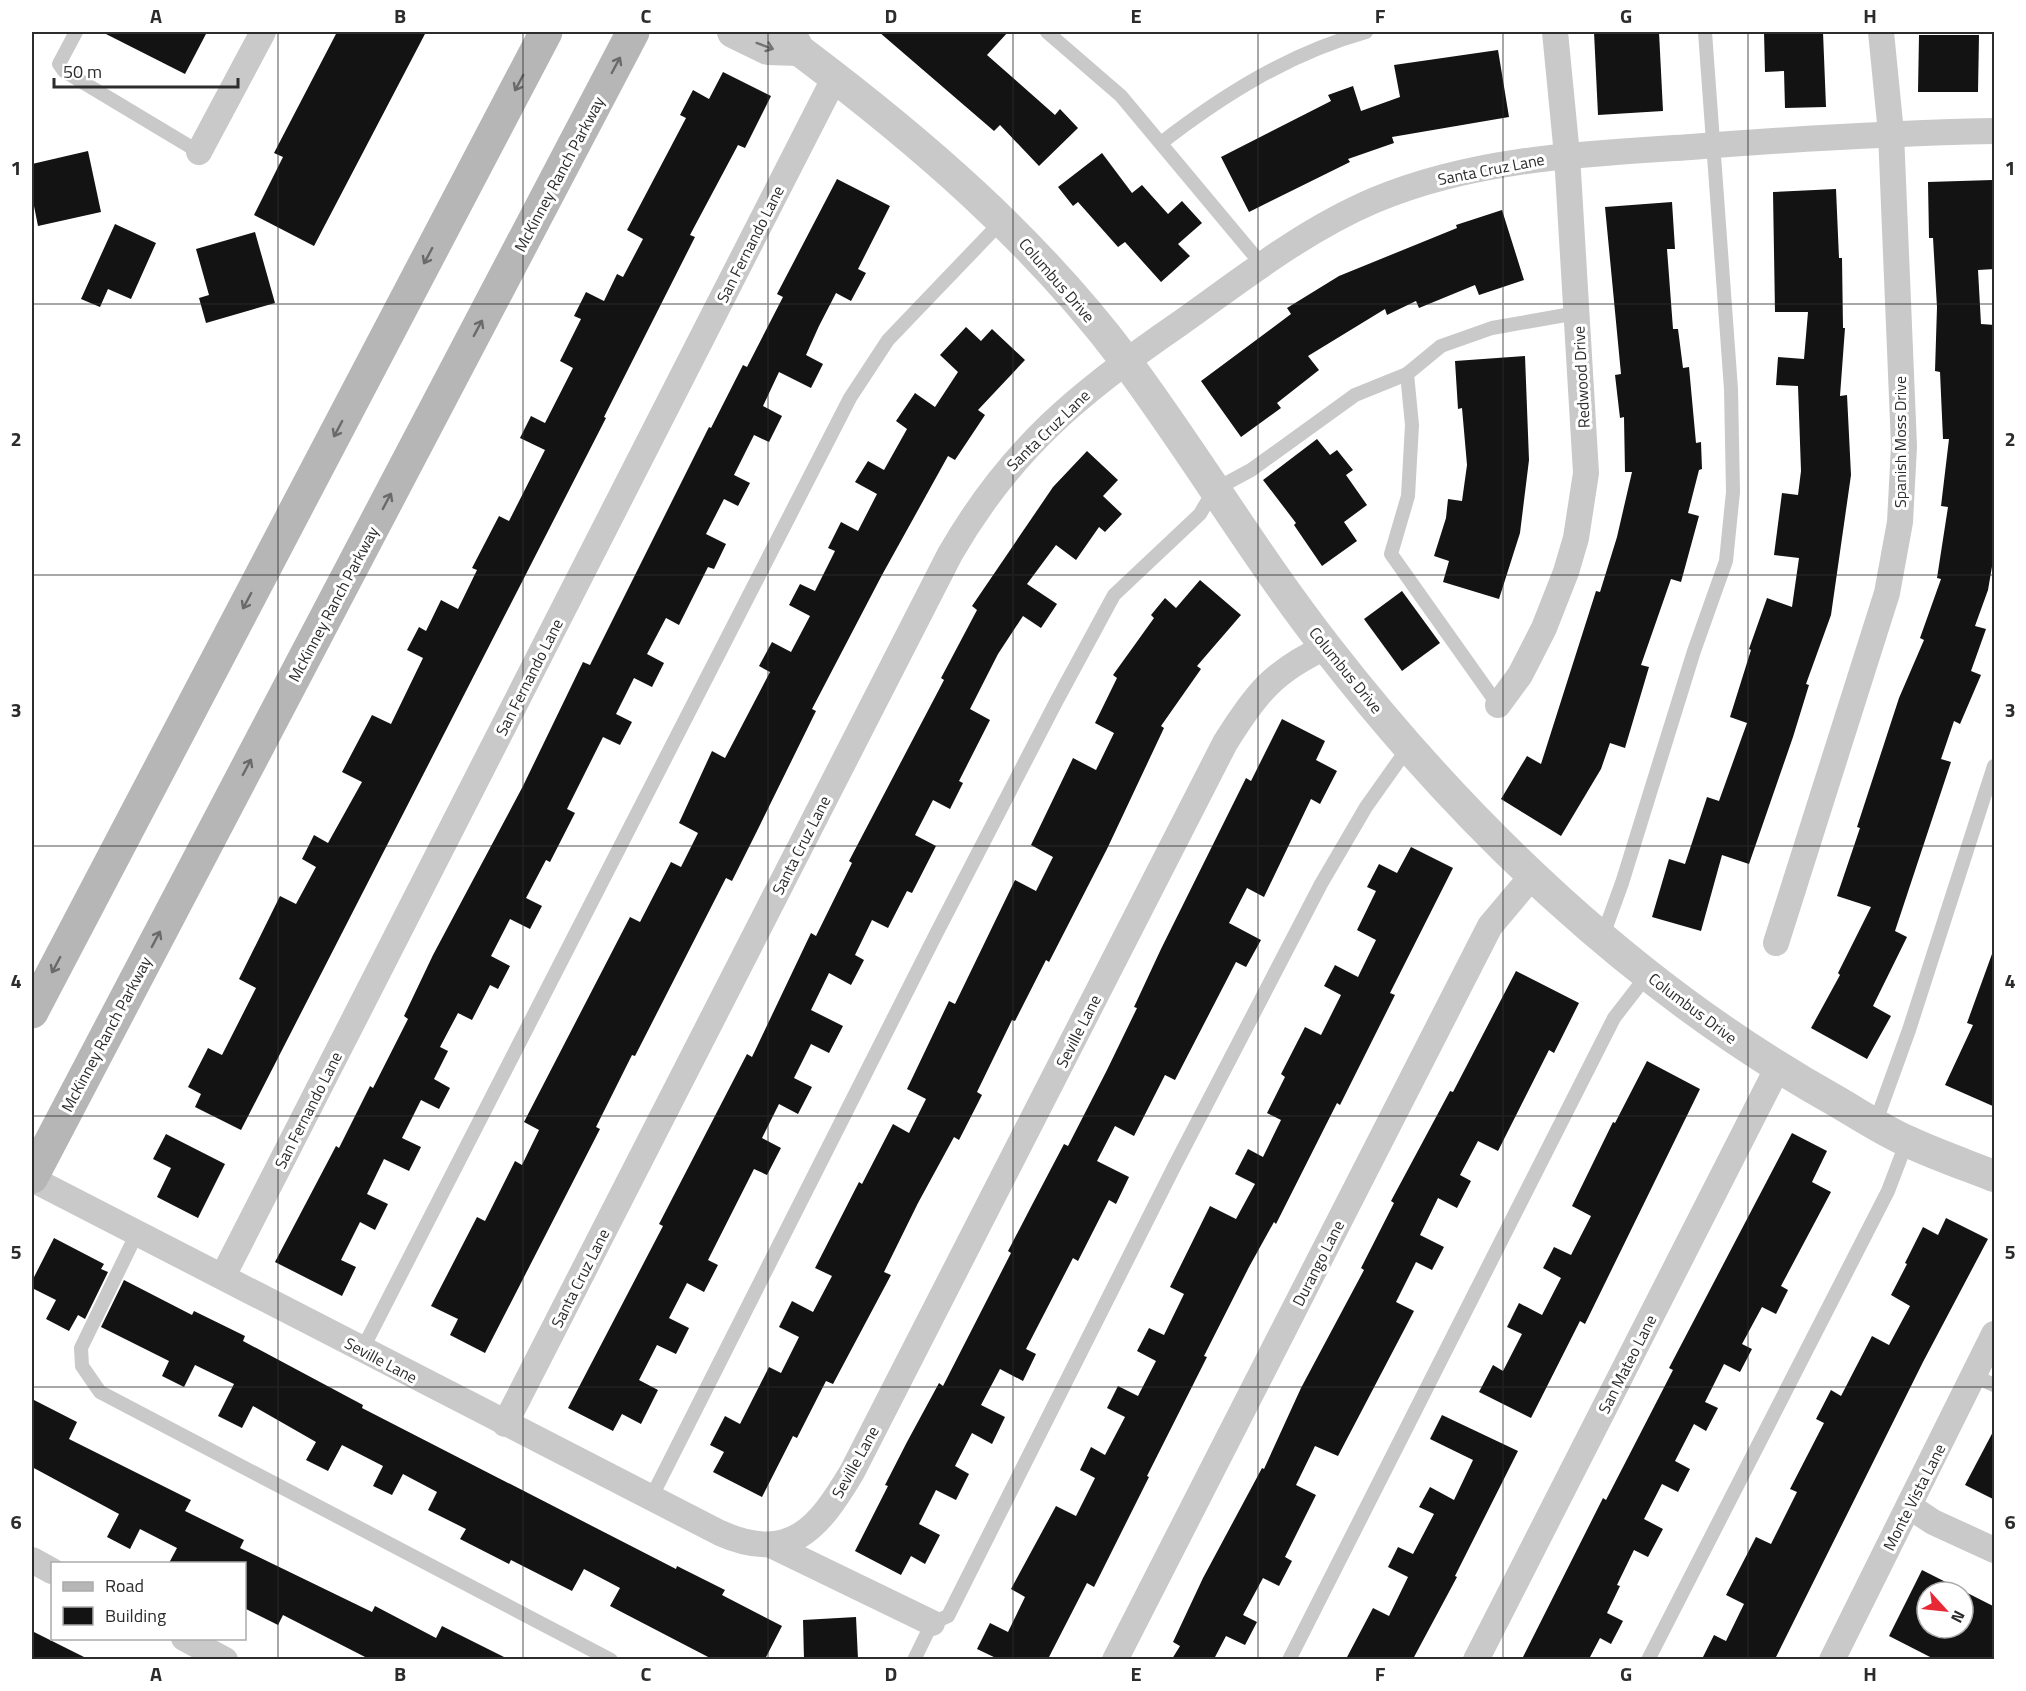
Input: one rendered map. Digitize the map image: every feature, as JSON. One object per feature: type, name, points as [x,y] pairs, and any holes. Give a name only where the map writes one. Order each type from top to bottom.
[{"type":"main road","points":[[32,1012],[546,32]]},
{"type":"main road","name":"McKinney Ranch Parkway","points":[[32,1178],[633,32]]},
{"type":"street","points":[[199,152],[263,32]]},
{"type":"street","name":"Columbus Drive","points":[[733,32],[768,50],[794,41],[948,170],[1003,220],[1054,274],[1125,361],[1326,647],[1494,838],[1602,938],[1777,1068],[1907,1141],[1995,1176]]},
{"type":"street","name":"Redwood Drive","points":[[1498,705],[1520,675],[1544,628],[1576,538],[1586,472],[1567,155],[1555,32]]},
{"type":"street","name":"Spanish Moss Drive","points":[[1776,943],[1887,592],[1900,522],[1904,446],[1891,133],[1881,32]]},
{"type":"street","name":"San Fernando Lane","points":[[223,1276],[835,77]]},
{"type":"street","name":"Santa Cruz Lane","points":[[505,1424],[966,526],[999,478],[1061,413],[1125,361],[1293,245],[1374,200],[1448,174],[1567,155],[1891,133],[1995,131]]},
{"type":"street","name":"Seville Lane","points":[[32,1178],[505,1424],[735,1540],[771,1545],[784,1544],[807,1533],[834,1502],[852,1472],[1230,735],[1246,710],[1269,683],[1296,660],[1326,647]]},
{"type":"street","name":"Durango Lane","points":[[1115,1659],[1490,926],[1533,875]]},
{"type":"street","name":"San Mateo Lane","points":[[1476,1659],[1777,1068]]},
{"type":"street","name":"Monte Vista Lane","points":[[1832,1659],[1909,1506],[1984,1381],[1995,1334]]},
{"type":"street","points":[[1909,1506],[1933,1522],[1995,1550]]},
{"type":"street","points":[[771,1545],[932,1623]]},
{"type":"street","points":[[32,1560],[51,1570]]},
{"type":"street","points":[[188,1640],[225,1659]]},
{"type":"lane","points":[[76,32],[59,64],[64,71],[199,152]]},
{"type":"lane","points":[[1047,32],[1121,96],[1263,266]]},
{"type":"lane","points":[[1161,142],[1202,111],[1258,75],[1366,32]]},
{"type":"lane","points":[[1602,938],[1622,883],[1694,651],[1726,561],[1733,492],[1731,389],[1705,32]]},
{"type":"lane","points":[[362,1350],[850,398],[888,340],[1003,220]]},
{"type":"lane","points":[[651,1498],[934,936],[1114,595],[1200,514],[1214,490],[1251,470],[1355,395],[1407,374],[1441,346],[1482,331],[1577,313]]},
{"type":"lane","points":[[1407,374],[1412,425],[1408,496],[1391,554],[1498,705]]},
{"type":"lane","points":[[914,1659],[932,1623],[948,1616],[1175,1165],[1321,884],[1366,807],[1410,745]]},
{"type":"lane","points":[[1875,1124],[1913,1019],[1995,766]]},
{"type":"lane","points":[[1290,1659],[1614,1018],[1648,974]]},
{"type":"lane","points":[[1648,1659],[1888,1191],[1907,1141]]},
{"type":"lane","points":[[137,1233],[81,1348],[80,1356],[86,1375],[100,1392],[611,1659]]},
{"type":"building","points":[[102,32],[207,32],[185,74]]},
{"type":"building","points":[[337,32],[426,32],[314,246],[254,215],[283,157],[274,153]]},
{"type":"building","points":[[879,32],[1008,32],[987,55],[1055,115],[1060,109],[1078,128],[1039,166],[1000,125],[994,131]]},
{"type":"building","points":[[1594,32],[1659,32],[1663,111],[1598,115]]},
{"type":"building","points":[[1764,32],[1823,32],[1826,107],[1785,108],[1784,71],[1765,72]]},
{"type":"building","points":[[1919,35],[1979,35],[1978,92],[1918,92]]},
{"type":"building","points":[[1498,50],[1509,117],[1392,137],[1394,143],[1348,159],[1350,162],[1249,212],[1221,157],[1331,101],[1328,95],[1353,86],[1361,111],[1400,97],[1394,65]]},
{"type":"building","points":[[723,72],[771,96],[745,148],[738,145],[690,235],[695,237],[604,417],[606,418],[241,1130],[195,1107],[201,1094],[188,1087],[208,1048],[222,1055],[256,988],[239,979],[280,896],[296,904],[316,867],[302,859],[314,835],[328,843],[362,782],[342,772],[372,715],[391,724],[423,658],[407,650],[419,627],[426,631],[441,600],[458,609],[477,570],[472,568],[499,516],[509,521],[545,450],[520,438],[531,416],[545,423],[573,368],[560,361],[581,319],[574,316],[586,292],[604,301],[617,274],[623,277],[643,239],[627,230],[686,118],[680,115],[693,90],[709,99]]},
{"type":"building","points":[[88,151],[101,212],[38,226],[32,196],[32,164]]},
{"type":"building","points":[[1102,153],[1132,193],[1142,185],[1168,214],[1182,201],[1202,223],[1178,244],[1190,256],[1161,282],[1125,242],[1118,247],[1078,202],[1073,206],[1058,187]]},
{"type":"building","points":[[837,179],[890,206],[858,269],[866,273],[851,301],[836,293],[819,326],[806,355],[823,364],[811,388],[779,372],[763,406],[782,416],[769,442],[754,435],[734,475],[750,483],[738,506],[724,499],[706,534],[726,544],[714,569],[708,567],[679,625],[666,618],[647,654],[664,663],[652,687],[634,678],[616,714],[632,722],[620,745],[603,737],[567,809],[575,813],[550,862],[546,860],[526,898],[542,906],[530,929],[510,919],[491,956],[510,966],[498,989],[490,985],[472,1020],[458,1013],[440,1047],[448,1051],[434,1079],[450,1088],[439,1109],[421,1100],[402,1138],[421,1147],[409,1171],[384,1159],[367,1194],[388,1204],[375,1230],[360,1222],[341,1260],[356,1267],[342,1296],[275,1262],[336,1146],[339,1148],[370,1086],[373,1088],[408,1019],[404,1016],[433,955],[523,786],[583,662],[590,665],[709,427],[711,428],[743,365],[747,367],[783,297],[777,294]]},
{"type":"building","points":[[1992,180],[1995,269],[1978,270],[1981,324],[1995,325],[1995,549],[1988,590],[1975,626],[1986,629],[1971,671],[1981,675],[1960,724],[1954,721],[1941,759],[1951,762],[1895,931],[1907,937],[1873,1006],[1891,1016],[1867,1059],[1811,1028],[1840,975],[1838,973],[1871,907],[1837,896],[1899,698],[1924,640],[1920,638],[1941,579],[1937,578],[1948,507],[1941,506],[1949,439],[1943,439],[1940,372],[1935,371],[1937,307],[1933,238],[1929,238],[1928,182]]},
{"type":"building","points":[[1836,189],[1839,258],[1842,258],[1843,328],[1845,328],[1840,396],[1847,395],[1851,475],[1831,615],[1806,684],[1809,685],[1793,737],[1749,864],[1722,855],[1701,931],[1652,917],[1669,859],[1685,864],[1707,797],[1719,801],[1747,723],[1730,717],[1751,650],[1749,649],[1767,598],[1792,607],[1799,558],[1774,555],[1782,493],[1798,495],[1801,471],[1798,386],[1776,385],[1778,357],[1804,359],[1808,312],[1775,312],[1773,192]]},
{"type":"building","points":[[1672,202],[1675,249],[1667,249],[1673,329],[1678,329],[1683,368],[1689,367],[1696,443],[1701,442],[1702,469],[1699,470],[1688,513],[1699,516],[1681,582],[1671,579],[1641,665],[1649,667],[1625,748],[1610,743],[1601,769],[1561,836],[1501,799],[1527,756],[1541,764],[1596,591],[1600,592],[1617,537],[1632,472],[1625,472],[1624,417],[1620,418],[1615,375],[1621,374],[1605,207]]},
{"type":"building","points":[[1502,210],[1524,280],[1479,295],[1475,285],[1419,308],[1416,301],[1387,315],[1385,309],[1308,356],[1319,370],[1277,403],[1281,408],[1241,437],[1201,381],[1291,314],[1287,308],[1339,276],[1457,228],[1456,225]]},
{"type":"building","points":[[115,224],[156,243],[131,299],[108,289],[100,307],[81,299]]},
{"type":"building","points":[[255,232],[275,303],[206,323],[199,298],[209,295],[196,249]]},
{"type":"building","points":[[966,327],[981,341],[992,329],[1025,360],[978,410],[985,415],[955,460],[948,456],[882,575],[812,709],[816,711],[732,881],[726,878],[635,1056],[632,1055],[596,1127],[600,1129],[485,1353],[450,1335],[458,1319],[431,1306],[477,1217],[485,1221],[515,1161],[522,1165],[539,1130],[524,1122],[630,917],[640,922],[671,862],[681,867],[698,833],[679,823],[712,751],[725,758],[770,672],[759,666],[772,642],[791,652],[810,616],[789,605],[800,584],[815,591],[835,551],[828,548],[841,522],[858,531],[877,494],[855,482],[868,461],[884,470],[907,429],[896,421],[915,393],[935,407],[958,372],[940,355]]},
{"type":"building","points":[[1525,356],[1529,460],[1520,533],[1499,599],[1443,582],[1449,561],[1434,556],[1446,518],[1448,499],[1462,501],[1467,465],[1462,408],[1458,409],[1455,361]]},
{"type":"building","points":[[1317,439],[1330,455],[1337,450],[1353,470],[1346,475],[1367,505],[1344,522],[1357,541],[1322,566],[1294,525],[1296,523],[1263,480]]},
{"type":"building","points":[[1087,451],[1118,480],[1103,496],[1122,514],[1105,532],[1099,527],[1076,560],[1056,545],[1027,584],[1057,604],[1041,628],[1023,616],[998,654],[970,709],[990,720],[959,781],[963,783],[950,809],[933,800],[915,835],[936,846],[912,893],[907,891],[888,928],[872,920],[855,955],[864,960],[851,985],[829,973],[811,1010],[843,1026],[829,1053],[811,1044],[794,1078],[812,1087],[798,1114],[779,1104],[762,1138],[781,1148],[767,1175],[754,1169],[708,1260],[718,1265],[704,1292],[687,1283],[669,1318],[689,1328],[676,1354],[657,1345],[639,1380],[658,1390],[641,1424],[622,1414],[613,1431],[568,1408],[663,1226],[659,1224],[747,1054],[752,1057],[811,933],[816,936],[852,863],[849,861],[944,680],[941,678],[977,610],[972,606],[1053,487]]},
{"type":"building","points":[[1200,580],[1241,615],[1197,666],[1201,669],[1161,726],[1164,728],[1107,849],[1049,962],[1046,960],[1015,1021],[1012,1020],[977,1092],[982,1095],[959,1140],[954,1137],[918,1203],[884,1272],[891,1275],[833,1384],[826,1381],[797,1438],[793,1436],[762,1497],[713,1472],[724,1452],[710,1445],[725,1416],[740,1424],[769,1367],[781,1373],[799,1337],[779,1327],[792,1301],[813,1312],[832,1276],[815,1268],[859,1182],[862,1184],[893,1124],[909,1133],[926,1099],[907,1089],[949,1001],[955,1004],[1015,880],[1036,891],[1053,857],[1031,845],[1073,758],[1096,770],[1114,733],[1095,723],[1117,678],[1113,675],[1154,618],[1151,615],[1165,598],[1176,608]]},
{"type":"building","points":[[1402,591],[1440,643],[1402,671],[1364,619]]},
{"type":"building","points":[[1282,719],[1325,741],[1316,760],[1337,771],[1320,804],[1311,799],[1264,897],[1247,888],[1229,923],[1261,940],[1246,967],[1236,962],[1175,1080],[1165,1075],[1134,1136],[1115,1126],[1097,1161],[1129,1177],[1116,1204],[1109,1200],[1078,1261],[1073,1258],[1026,1349],[1036,1354],[1023,1381],[1000,1369],[981,1405],[1005,1417],[992,1444],[972,1433],[955,1466],[969,1474],[956,1500],[936,1490],[919,1524],[940,1535],[925,1564],[911,1556],[901,1575],[855,1551],[907,1442],[939,1383],[943,1386],[1011,1253],[1008,1251],[1064,1144],[1068,1146],[1107,1070],[1137,1008],[1134,1007],[1161,949],[1246,778],[1251,781]]},
{"type":"building","points":[[1411,847],[1453,868],[1390,993],[1395,995],[1340,1105],[1337,1103],[1276,1224],[1274,1222],[1249,1267],[1094,1587],[1087,1583],[1048,1659],[998,1659],[977,1649],[990,1623],[1008,1632],[1025,1597],[1011,1589],[1056,1506],[1076,1516],[1095,1478],[1080,1470],[1091,1447],[1105,1455],[1125,1417],[1107,1408],[1118,1386],[1138,1396],[1156,1361],[1137,1351],[1149,1328],[1164,1335],[1184,1294],[1170,1287],[1210,1206],[1236,1219],[1255,1184],[1235,1174],[1248,1149],[1263,1157],[1281,1120],[1267,1113],[1285,1077],[1281,1074],[1305,1027],[1321,1035],[1341,995],[1324,986],[1335,965],[1358,977],[1376,940],[1357,930],[1376,891],[1367,887],[1379,864],[1397,873]]},
{"type":"building","points":[[1992,954],[1995,954],[1995,1107],[1945,1085],[1973,1025],[1967,1023]]},
{"type":"building","points":[[1516,971],[1579,1003],[1554,1053],[1549,1050],[1498,1151],[1478,1141],[1460,1175],[1471,1181],[1457,1208],[1438,1198],[1420,1235],[1444,1247],[1432,1270],[1416,1262],[1396,1302],[1414,1311],[1338,1456],[1315,1446],[1296,1485],[1316,1495],[1285,1557],[1292,1561],[1279,1586],[1263,1578],[1243,1615],[1257,1622],[1245,1645],[1226,1636],[1214,1659],[1172,1659],[1180,1646],[1173,1642],[1203,1578],[1262,1468],[1264,1469],[1301,1388],[1364,1270],[1361,1268],[1394,1203],[1391,1201],[1450,1091],[1453,1092]]},
{"type":"building","points":[[1647,1061],[1700,1089],[1585,1324],[1580,1321],[1531,1418],[1479,1392],[1493,1365],[1503,1371],[1522,1334],[1507,1327],[1519,1303],[1542,1315],[1561,1278],[1543,1268],[1554,1247],[1571,1255],[1591,1216],[1572,1206],[1613,1122],[1615,1123]]},
{"type":"building","points":[[1792,1133],[1827,1151],[1812,1182],[1831,1192],[1781,1286],[1788,1290],[1776,1314],[1762,1307],[1742,1344],[1752,1349],[1740,1372],[1724,1364],[1705,1402],[1718,1408],[1706,1431],[1694,1424],[1675,1461],[1690,1469],[1678,1492],[1662,1484],[1644,1519],[1663,1529],[1648,1557],[1634,1550],[1617,1585],[1620,1586],[1607,1613],[1623,1621],[1611,1644],[1600,1638],[1589,1659],[1522,1659],[1603,1498],[1606,1500],[1673,1370],[1669,1368]]},
{"type":"building","points":[[166,1134],[225,1164],[198,1218],[157,1197],[171,1168],[153,1159]]},
{"type":"building","points":[[1946,1218],[1988,1239],[1923,1362],[1775,1659],[1702,1659],[1714,1635],[1726,1641],[1744,1604],[1726,1595],[1756,1537],[1771,1544],[1797,1492],[1790,1489],[1824,1423],[1816,1419],[1831,1390],[1841,1396],[1872,1336],[1889,1345],[1910,1306],[1891,1295],[1907,1264],[1905,1263],[1923,1227],[1938,1235]]},
{"type":"building","points":[[54,1238],[104,1264],[101,1269],[108,1272],[85,1319],[78,1315],[69,1331],[46,1319],[56,1300],[32,1288],[32,1281]]},
{"type":"building","points":[[124,1280],[192,1315],[194,1311],[245,1336],[243,1341],[363,1405],[362,1408],[676,1569],[677,1566],[725,1590],[722,1595],[782,1626],[765,1659],[712,1659],[610,1606],[620,1588],[584,1569],[572,1591],[511,1560],[509,1564],[460,1539],[466,1529],[428,1510],[437,1492],[403,1474],[392,1495],[373,1486],[383,1466],[342,1445],[328,1471],[306,1460],[316,1442],[253,1406],[242,1428],[218,1416],[234,1384],[195,1365],[184,1387],[162,1376],[169,1361],[101,1327]]},
{"type":"building","points":[[32,1399],[77,1422],[69,1439],[191,1500],[185,1511],[244,1540],[240,1548],[372,1612],[375,1606],[436,1638],[442,1626],[508,1659],[369,1659],[283,1615],[278,1625],[246,1609],[246,1562],[170,1562],[177,1548],[140,1529],[130,1549],[107,1537],[119,1514],[32,1467]]},
{"type":"building","points":[[1442,1415],[1518,1451],[1455,1576],[1457,1577],[1413,1659],[1346,1659],[1373,1608],[1389,1616],[1408,1577],[1388,1567],[1398,1547],[1413,1554],[1434,1514],[1419,1507],[1430,1487],[1454,1500],[1473,1460],[1430,1439]]},
{"type":"building","points":[[1995,1428],[1995,1500],[1965,1485]]},
{"type":"building","points":[[1922,1570],[1942,1580],[1917,1580]]},
{"type":"building","points":[[1915,1584],[1915,1640],[1975,1640],[1975,1597],[1995,1607],[1995,1659],[1934,1659],[1889,1636]]},
{"type":"building","points":[[856,1617],[858,1659],[804,1659],[803,1620]]},
{"type":"building","points":[[32,1631],[88,1659],[32,1659]]}]
